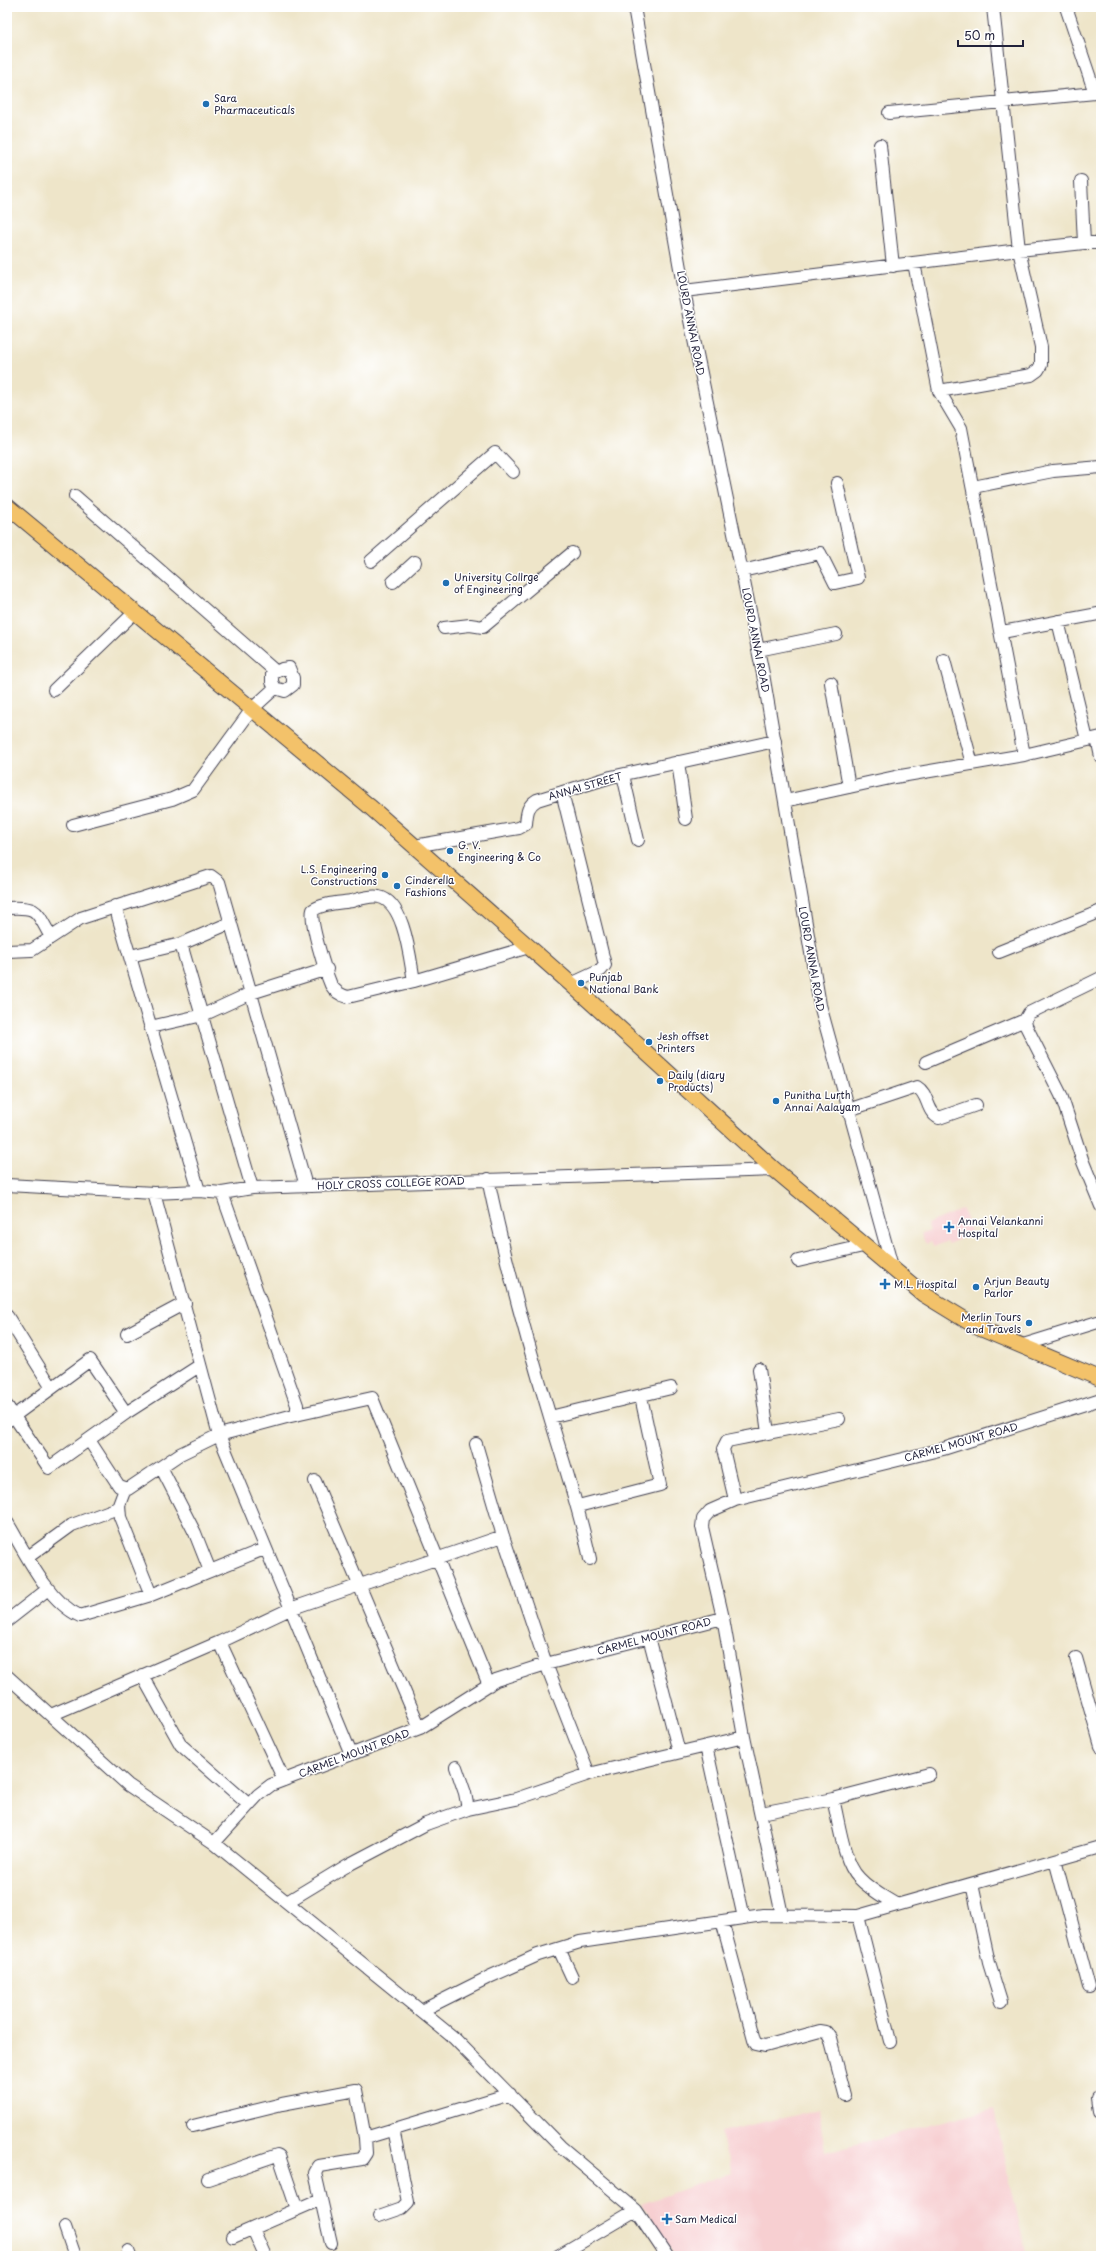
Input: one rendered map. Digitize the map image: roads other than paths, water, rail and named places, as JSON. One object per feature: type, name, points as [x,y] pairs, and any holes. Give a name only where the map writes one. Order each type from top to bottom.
[{"type":"main road","points":[[7,506],[414,846],[529,947],[775,1170],[863,1246],[923,1294],[977,1327],[1101,1379]]},
{"type":"street","name":"LOURD ANNAI ROAD","points":[[634,7],[684,291],[758,650],[775,741],[820,1005],[893,1270]]},
{"type":"street","points":[[939,391],[1031,375],[1038,370],[1041,359],[1041,347],[1019,250],[993,7]]},
{"type":"street","points":[[888,113],[1095,93],[1066,7]]},
{"type":"street","points":[[880,145],[894,266]]},
{"type":"street","points":[[1081,181],[1084,243]]},
{"type":"street","points":[[684,291],[1019,250],[1084,243],[1101,243]]},
{"type":"street","points":[[914,263],[939,391],[961,428],[1002,632],[1024,755]]},
{"type":"street","points":[[370,561],[495,453],[513,472]]},
{"type":"street","points":[[973,487],[1053,471],[1101,467]]},
{"type":"street","points":[[742,571],[820,553],[836,583],[858,578],[837,483]]},
{"type":"street","points":[[75,496],[276,671]]},
{"type":"street","points":[[444,628],[470,625],[483,627],[572,553]]},
{"type":"street","points":[[393,582],[415,562]]},
{"type":"street","points":[[54,690],[135,612]]},
{"type":"street","points":[[1002,632],[1098,614]]},
{"type":"street","points":[[1058,621],[1101,757]]},
{"type":"street","points":[[758,650],[836,634]]},
{"type":"street","points":[[944,660],[972,764]]},
{"type":"street","points":[[289,668],[293,678],[290,689],[285,691],[275,688],[272,677],[276,671],[289,668]]},
{"type":"street","points":[[830,683],[849,787]]},
{"type":"street","points":[[73,824],[172,799],[193,790],[252,710],[275,688]]},
{"type":"street","points":[[785,801],[849,787],[1024,755],[1095,738]]},
{"type":"street","name":"ANNAI STREET","points":[[414,846],[519,828],[526,824],[528,808],[531,803],[562,792],[623,774],[775,741]]},
{"type":"street","points":[[678,762],[686,819]]},
{"type":"street","points":[[623,774],[638,840]]},
{"type":"street","points":[[562,792],[605,965],[601,970],[570,984]]},
{"type":"street","points":[[7,951],[32,950],[81,918],[115,906],[211,876],[219,882],[306,1186]]},
{"type":"street","points":[[414,981],[403,924],[397,912],[379,897],[320,906],[313,910],[313,924],[332,985],[339,995],[348,997],[414,981],[529,947]]},
{"type":"street","points":[[115,906],[199,1191]]},
{"type":"street","points":[[7,908],[28,907],[37,912],[51,937]]},
{"type":"street","points":[[999,952],[1101,911]]},
{"type":"street","points":[[130,956],[181,944],[230,923]]},
{"type":"street","points":[[181,944],[203,1015],[252,1188]]},
{"type":"street","points":[[150,1027],[203,1015],[250,993],[327,969]]},
{"type":"street","points":[[1101,978],[1028,1013],[1025,1020],[1026,1026],[1061,1095],[1083,1162],[1101,1206]]},
{"type":"street","points":[[926,1062],[1025,1020]]},
{"type":"street","points":[[848,1110],[917,1087],[921,1090],[932,1112],[939,1118],[976,1105]]},
{"type":"street","name":"HOLY CROSS COLLEGE ROAD","points":[[7,1185],[154,1193],[199,1191],[222,1193],[252,1188],[775,1170]]},
{"type":"street","points":[[488,1180],[503,1252],[550,1417],[578,1506],[590,1559]]},
{"type":"street","points":[[154,1193],[185,1303],[199,1366],[219,1435],[264,1549],[351,1754]]},
{"type":"street","points":[[222,1193],[296,1405],[297,1411],[288,1416]]},
{"type":"street","points":[[798,1261],[863,1246]]},
{"type":"street","points":[[127,1334],[185,1303]]},
{"type":"street","points":[[7,1316],[52,1388]]},
{"type":"street","points":[[1020,1346],[1101,1321]]},
{"type":"street","points":[[126,1413],[90,1360],[52,1388],[9,1414],[49,1468],[126,1413],[199,1366]]},
{"type":"street","points":[[759,1369],[768,1433]]},
{"type":"street","points":[[550,1417],[641,1397],[671,1388]]},
{"type":"street","points":[[578,1506],[660,1484],[641,1397]]},
{"type":"street","points":[[89,1440],[119,1486],[125,1489],[132,1487],[180,1454],[219,1435],[288,1416],[372,1398],[489,1685]]},
{"type":"street","name":"CARMEL MOUNT ROAD","points":[[214,1843],[258,1795],[271,1785],[420,1728],[496,1680],[546,1664],[723,1618],[702,1522],[710,1511],[735,1500],[943,1449],[1101,1399]]},
{"type":"street","points":[[735,1500],[724,1446],[730,1440],[839,1419]]},
{"type":"street","points":[[476,1444],[503,1536],[546,1664],[589,1774]]},
{"type":"street","points":[[161,1467],[195,1533],[210,1571]]},
{"type":"street","points":[[315,1481],[420,1728]]},
{"type":"street","points":[[125,1489],[118,1508],[120,1517],[151,1595]]},
{"type":"street","points":[[28,1557],[72,1525],[118,1508]]},
{"type":"street","points":[[7,1522],[11,1538],[28,1557],[48,1589],[74,1613],[80,1616],[151,1595],[264,1549]]},
{"type":"street","points":[[51,1715],[220,1642],[290,1609],[359,1584],[503,1536]]},
{"type":"street","points":[[7,1620],[48,1589]]},
{"type":"street","points":[[723,1618],[744,1737],[782,1915]]},
{"type":"street","points":[[649,1637],[679,1752]]},
{"type":"street","points":[[220,1642],[284,1780]]},
{"type":"street","points":[[1076,1658],[1101,1746]]},
{"type":"street","points":[[142,1675],[180,1745],[249,1805]]},
{"type":"street","points":[[7,1676],[128,1784],[214,1843],[454,2038],[560,2146],[636,2210],[667,2256]]},
{"type":"street","points":[[287,1902],[348,1865],[426,1824],[468,1809],[516,1799],[589,1774],[744,1737]]},
{"type":"street","points":[[706,1746],[744,1918]]},
{"type":"street","points":[[456,1766],[465,1793],[468,1809]]},
{"type":"street","points":[[761,1814],[833,1799],[929,1774]]},
{"type":"street","points":[[833,1799],[849,1863],[863,1882],[874,1892],[897,1905]]},
{"type":"street","points":[[421,2011],[489,1977],[580,1942],[620,1934],[744,1918],[782,1915],[858,1916],[1101,1847]]},
{"type":"street","points":[[1055,1860],[1089,1987]]},
{"type":"street","points":[[972,1884],[989,1963],[1001,2002]]},
{"type":"street","points":[[858,1916],[890,2041]]},
{"type":"street","points":[[722,1921],[756,2044],[765,2046],[820,2031],[826,2032],[830,2038],[844,2095]]},
{"type":"street","points":[[559,1949],[572,1977]]},
{"type":"street","points":[[193,2126],[282,2104],[356,2090],[365,2138],[366,2154],[362,2159],[319,2166],[315,2173],[331,2243]]},
{"type":"street","points":[[365,2138],[510,2094]]},
{"type":"street","points":[[1101,2097],[1099,2097],[1101,2111]]},
{"type":"street","points":[[379,2216],[402,2208],[408,2202],[393,2129]]},
{"type":"street","points":[[208,2179],[277,2155],[279,2156],[297,2209]]},
{"type":"street","points":[[233,2237],[321,2199]]},
{"type":"street","points":[[558,2256],[636,2210]]},
{"type":"street","points":[[65,2227],[75,2256]]},
{"type":"street","points":[[253,2229],[265,2256]]},
{"type":"place","name":"Sara Pharmaceuticals","points":[[206,104]]},
{"type":"place","name":"University Collrge of Engineering","points":[[446,583]]},
{"type":"place","name":"G. V. Engineering & Co","points":[[450,851]]},
{"type":"place","name":"L.S. Engineering Constructions","points":[[385,875]]},
{"type":"place","name":"Cinderella Fashions","points":[[397,886]]},
{"type":"place","name":"Punjab National Bank","points":[[581,983]]},
{"type":"place","name":"Jesh offset Printers","points":[[649,1042]]},
{"type":"place","name":"Daily (diary Products)","points":[[660,1081]]},
{"type":"place","name":"Punitha Lurth Annai Aalayam","points":[[776,1101]]},
{"type":"place","name":"Annai Velankanni Hospital","points":[[949,1227]]},
{"type":"place","name":"M.L. Hospital","points":[[885,1284]]},
{"type":"place","name":"Arjun Beauty Parlor","points":[[976,1287]]},
{"type":"place","name":"Merlin Tours and Travels","points":[[1029,1323]]},
{"type":"place","name":"Sam Medical","points":[[667,2219]]}]
